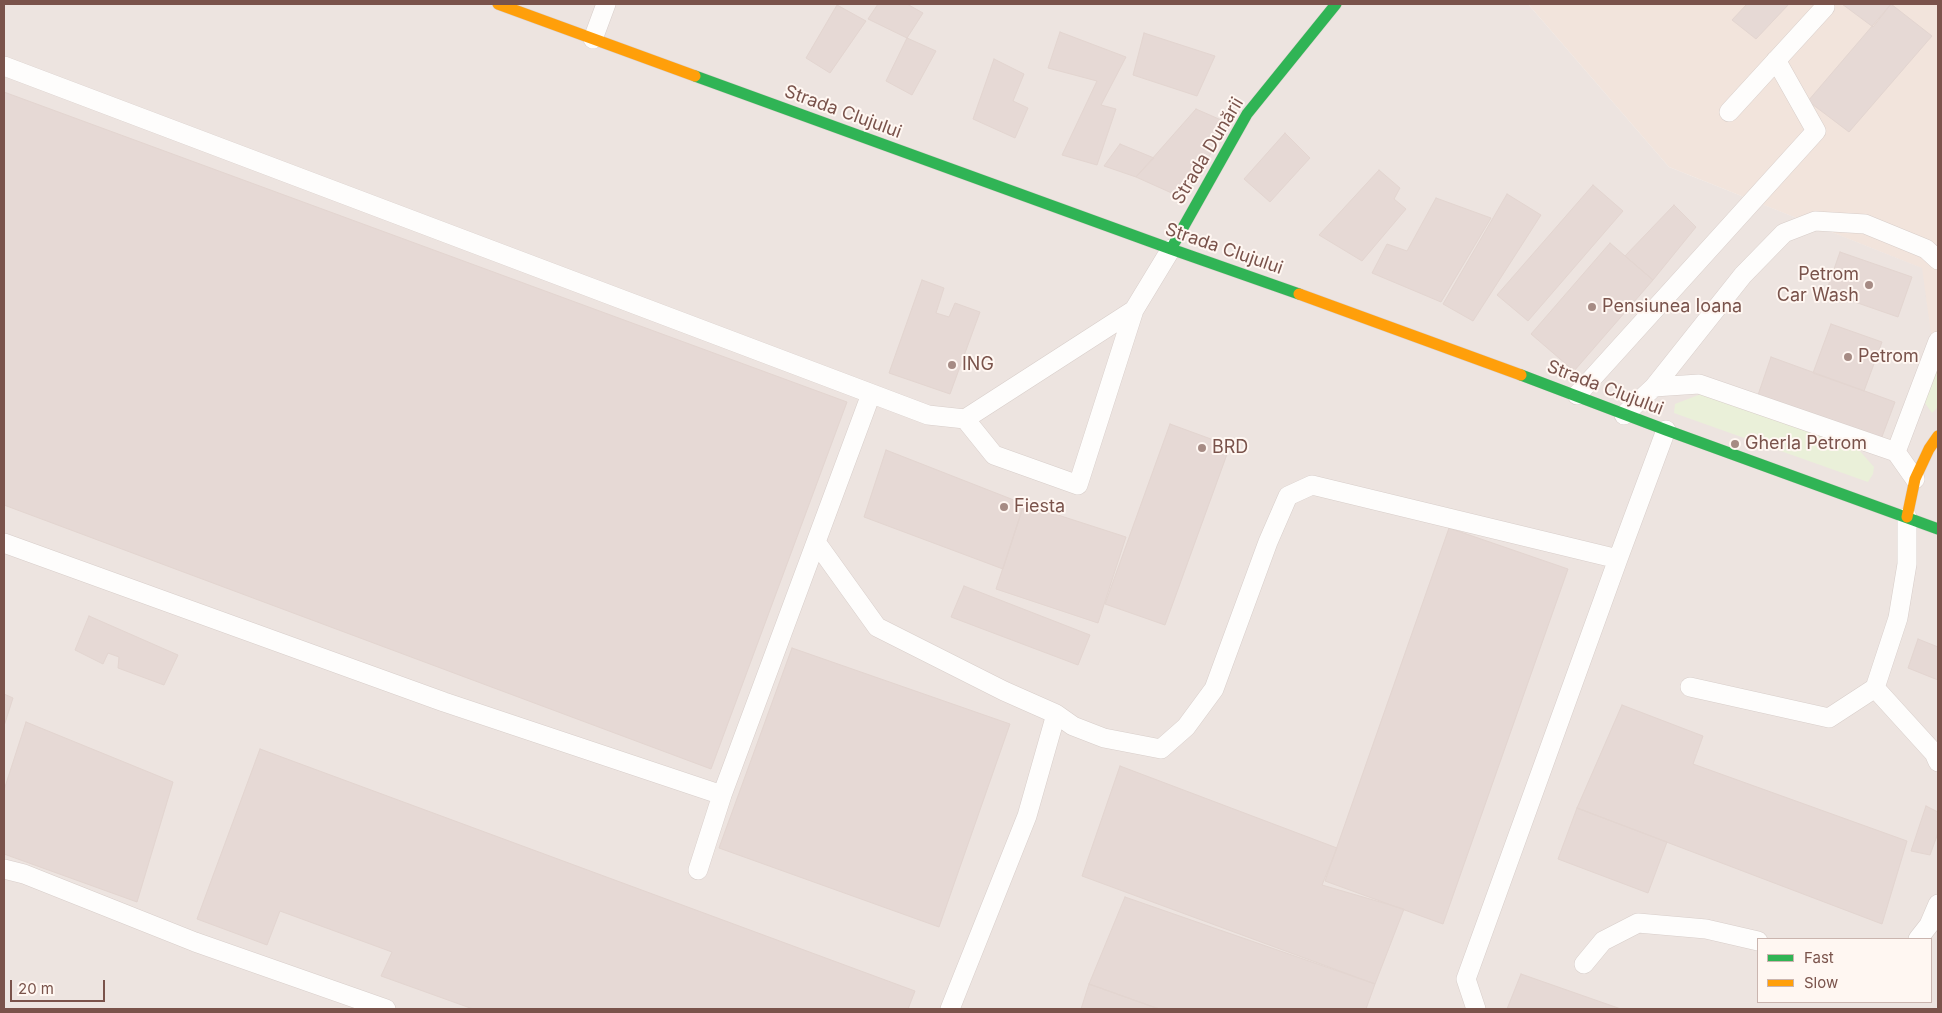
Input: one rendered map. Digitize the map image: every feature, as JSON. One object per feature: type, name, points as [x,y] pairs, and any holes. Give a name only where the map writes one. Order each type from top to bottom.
[{"type":"main road","name":"Strada Clujului","points":[[498,4],[1577,395],[1624,415],[1938,529]]},
{"type":"main road","name":"Strada Dunării","points":[[1171,249],[1247,114],[1336,4]]},
{"type":"main road","points":[[1907,517],[1915,479],[1929,449],[1938,436]]},
{"type":"lane","points":[[593,39],[606,4]]},
{"type":"lane","points":[[1729,112],[1825,7]]},
{"type":"lane","points":[[1577,395],[1816,132],[1776,60]]},
{"type":"lane","points":[[4,66],[928,415],[965,419],[1134,310]]},
{"type":"lane","points":[[1624,415],[1654,387],[1743,275],[1784,233],[1815,221],[1865,224],[1926,249],[1938,260]]},
{"type":"lane","points":[[965,419],[994,455],[1078,485],[1134,310],[1171,249]]},
{"type":"lane","points":[[1896,452],[1938,341]]},
{"type":"lane","points":[[1654,387],[1699,384],[1896,452],[1915,479]]},
{"type":"lane","points":[[698,870],[722,795],[871,394]]},
{"type":"lane","points":[[1476,1009],[1466,980],[1666,430]]},
{"type":"lane","points":[[816,542],[877,627],[1004,691],[1056,714],[1074,726],[1104,738],[1161,749],[1186,727],[1214,689],[1268,542],[1288,496],[1312,485],[1618,559]]},
{"type":"lane","points":[[1690,687],[1829,718],[1875,688],[1898,618],[1908,564],[1907,517]]},
{"type":"lane","points":[[4,543],[444,702],[722,795]]},
{"type":"lane","points":[[1875,688],[1934,753],[1938,762]]},
{"type":"lane","points":[[950,1009],[1027,816],[1056,714]]},
{"type":"lane","points":[[4,869],[24,874],[195,942],[386,1009]]},
{"type":"lane","points":[[1919,938],[1929,925],[1938,904]]},
{"type":"lane","points":[[1584,964],[1603,940],[1638,923],[1706,930],[1757,941]]},
{"type":"shaded area","points":[[4,4],[1528,4],[1669,167],[1922,268],[1938,385],[1938,1009],[4,1009]]},
{"type":"shaded area","points":[[1528,4],[1938,4],[1938,385],[1921,268],[1669,167]]},
{"type":"green space","points":[[1938,365],[1938,407],[1932,413],[1922,399]]},
{"type":"green space","points":[[1701,394],[1859,450],[1874,467],[1873,474],[1868,482],[1674,413],[1675,404]]},
{"type":"building","points":[[878,4],[907,4],[923,13],[907,38],[868,19]]},
{"type":"building","points":[[1747,4],[1789,4],[1756,39],[1732,20]]},
{"type":"building","points":[[1842,4],[1891,4],[1873,27]]},
{"type":"building","points":[[1891,4],[1932,36],[1849,132],[1808,101]]},
{"type":"building","points":[[837,5],[866,21],[830,73],[806,58]]},
{"type":"building","points":[[1060,32],[1126,57],[1101,105],[1116,109],[1097,165],[1062,155],[1097,81],[1048,68]]},
{"type":"building","points":[[1144,33],[1215,56],[1197,96],[1133,75]]},
{"type":"building","points":[[907,38],[936,51],[912,95],[886,81]]},
{"type":"building","points":[[994,59],[1024,74],[1013,101],[1028,108],[1015,138],[973,119]]},
{"type":"building","points":[[4,92],[847,402],[711,769],[4,505]]},
{"type":"building","points":[[1196,109],[1228,123],[1185,199],[1136,177]]},
{"type":"building","points":[[1285,133],[1310,158],[1270,202],[1244,179]]},
{"type":"building","points":[[1120,144],[1154,158],[1136,177],[1104,166]]},
{"type":"building","points":[[1379,170],[1400,188],[1394,199],[1406,209],[1362,261],[1319,235]]},
{"type":"building","points":[[1593,185],[1623,211],[1528,321],[1497,295]]},
{"type":"building","points":[[1507,194],[1541,215],[1473,321],[1443,304]]},
{"type":"building","points":[[1436,198],[1491,218],[1441,302],[1372,273],[1387,244],[1407,251]]},
{"type":"building","points":[[1674,205],[1696,227],[1653,280],[1625,256]]},
{"type":"building","name":"Pensiunea Ioana","points":[[1610,243],[1653,280],[1574,371],[1531,334]]},
{"type":"building","name":"Petrom Car Wash","points":[[1840,252],[1912,277],[1898,317],[1826,292]]},
{"type":"building","points":[[922,280],[944,288],[936,313],[949,317],[955,303],[980,312],[950,394],[889,373]]},
{"type":"building","name":"Petrom","points":[[1831,324],[1882,342],[1864,391],[1813,373]]},
{"type":"building","points":[[1771,357],[1895,402],[1880,442],[1757,398]]},
{"type":"building","points":[[1170,424],[1230,446],[1165,625],[1105,604]]},
{"type":"building","points":[[886,450],[1024,504],[1003,569],[864,517]]},
{"type":"building","points":[[1024,504],[1126,537],[1098,623],[996,589]]},
{"type":"building","points":[[1449,528],[1568,569],[1443,924],[1325,881]]},
{"type":"building","points":[[964,586],[1090,635],[1078,665],[951,617]]},
{"type":"building","points":[[89,616],[178,655],[164,685],[118,668],[119,657],[108,653],[103,664],[75,650]]},
{"type":"building","points":[[1918,639],[1938,647],[1938,680],[1908,668]]},
{"type":"building","points":[[792,648],[1010,724],[939,927],[719,848]]},
{"type":"building","points":[[4,694],[13,698],[4,726]]},
{"type":"building","points":[[1622,705],[1703,736],[1693,764],[1907,841],[1882,924],[1577,808]]},
{"type":"building","points":[[26,722],[173,782],[137,902],[4,854],[4,790]]},
{"type":"building","points":[[260,749],[915,991],[908,1009],[473,1009],[381,976],[392,952],[280,911],[267,945],[197,919]]},
{"type":"building","points":[[1120,766],[1337,848],[1322,885],[1404,909],[1375,984],[1082,876]]},
{"type":"building","points":[[1926,806],[1938,812],[1938,833],[1930,855],[1911,851]]},
{"type":"building","points":[[1577,808],[1667,842],[1648,893],[1558,859]]},
{"type":"building","points":[[1125,897],[1375,984],[1366,1009],[1159,1009],[1089,984]]},
{"type":"building","points":[[1521,974],[1621,1009],[1507,1009]]},
{"type":"building","points":[[1089,984],[1159,1009],[1081,1009]]},
{"type":"traffic: fast","points":[[1171,249],[1247,114],[1336,4]]},
{"type":"traffic: fast","points":[[695,76],[1299,294]]},
{"type":"traffic: fast","points":[[1521,375],[1938,529]]},
{"type":"traffic: slow","points":[[498,4],[695,76]]},
{"type":"traffic: slow","points":[[1299,294],[1521,375]]},
{"type":"traffic: slow","points":[[1907,517],[1915,479],[1929,449],[1938,436]]},
{"type":"place","name":"Petrom Car Wash","points":[[1869,285]]},
{"type":"place","name":"Pensiunea Ioana","points":[[1592,307]]},
{"type":"place","name":"Petrom","points":[[1848,357]]},
{"type":"place","name":"ING","points":[[952,365]]},
{"type":"place","name":"Gherla Petrom","points":[[1735,444]]},
{"type":"place","name":"BRD","points":[[1202,448]]},
{"type":"place","name":"Fiesta","points":[[1004,507]]}]
